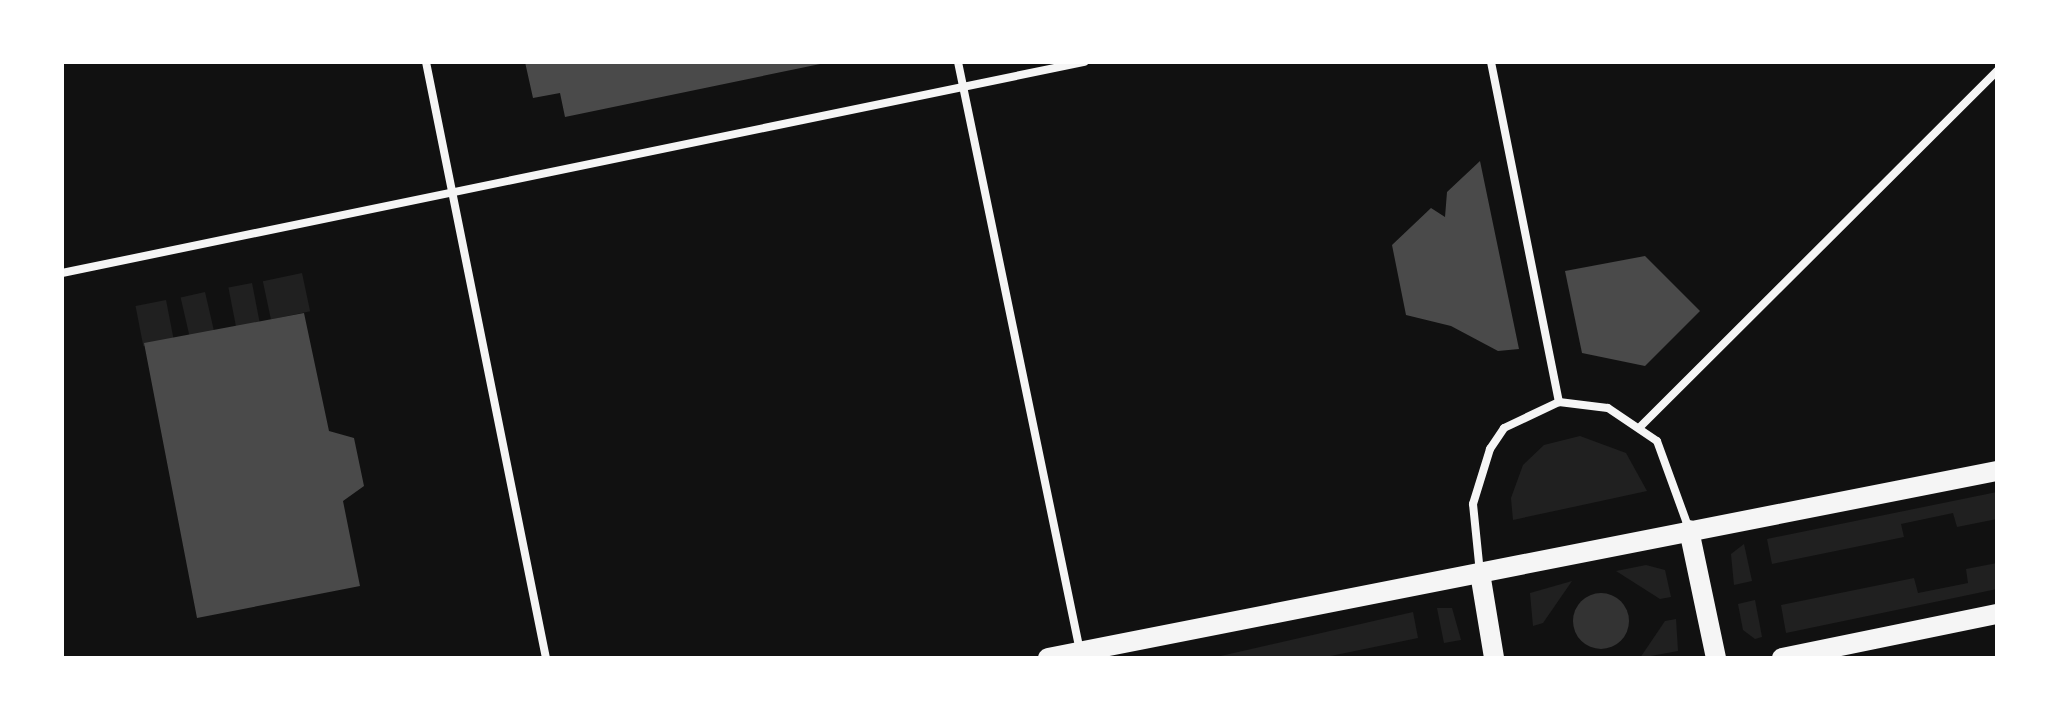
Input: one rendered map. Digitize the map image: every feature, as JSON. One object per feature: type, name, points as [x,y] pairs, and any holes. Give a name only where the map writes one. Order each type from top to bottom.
[{"type":"main road","points":[[1048,658],[1080,651],[1144,648],[1480,573],[1997,471]]},
{"type":"main road","points":[[1689,530],[1716,658]]},
{"type":"main road","points":[[1480,573],[1494,658]]},
{"type":"main road","points":[[1782,658],[1997,614]]},
{"type":"street","points":[[426,62],[546,658]]},
{"type":"street","points":[[958,62],[1080,651]]},
{"type":"street","points":[[62,273],[1084,62]]},
{"type":"street","points":[[1491,62],[1559,402]]},
{"type":"street","points":[[1641,426],[1997,71]]},
{"type":"street","points":[[1480,573],[1473,504],[1490,449],[1504,428],[1559,402],[1587,402],[1641,426],[1668,457],[1689,530]]},
{"type":"shaded area","points":[[302,273],[310,311],[271,319],[263,281]]},
{"type":"shaded area","points":[[252,283],[260,323],[236,328],[228,288]]},
{"type":"shaded area","points":[[205,292],[214,331],[190,337],[181,298]]},
{"type":"shaded area","points":[[166,300],[174,340],[143,346],[136,306]]},
{"type":"shaded area","points":[[1580,436],[1626,453],[1647,491],[1513,520],[1511,498],[1523,465],[1544,445]]},
{"type":"shaded area","points":[[1997,492],[1997,519],[1957,527],[1953,513],[1901,524],[1904,537],[1772,564],[1767,539]]},
{"type":"shaded area","points":[[1744,544],[1752,581],[1734,585],[1731,554]]},
{"type":"shaded area","points":[[1997,563],[1997,589],[1786,633],[1781,605],[1914,578],[1918,593],[1968,583],[1966,569]]},
{"type":"shaded area","points":[[1646,565],[1665,570],[1671,597],[1660,599],[1616,571]]},
{"type":"shaded area","points":[[1572,581],[1543,623],[1533,626],[1530,593]]},
{"type":"shaded area","points":[[1601,593],[1621,601],[1629,621],[1621,641],[1601,649],[1581,641],[1573,621],[1581,601]]},
{"type":"shaded area","points":[[1755,600],[1762,637],[1755,639],[1743,630],[1738,604]]},
{"type":"shaded area","points":[[1437,608],[1452,608],[1461,640],[1444,643]]},
{"type":"shaded area","points":[[1413,612],[1418,638],[1321,658],[1212,658]]},
{"type":"shaded area","points":[[1676,619],[1678,651],[1640,658],[1665,621]]},
{"type":"building","points":[[525,62],[825,63],[565,117],[560,93],[533,98]]},
{"type":"building","points":[[1480,161],[1519,349],[1498,351],[1451,326],[1406,315],[1392,245],[1431,208],[1445,217],[1447,192]]},
{"type":"building","points":[[1645,256],[1700,311],[1645,366],[1582,353],[1565,271]]},
{"type":"building","points":[[304,313],[329,431],[354,438],[364,486],[343,501],[360,586],[197,618],[144,343]]}]
